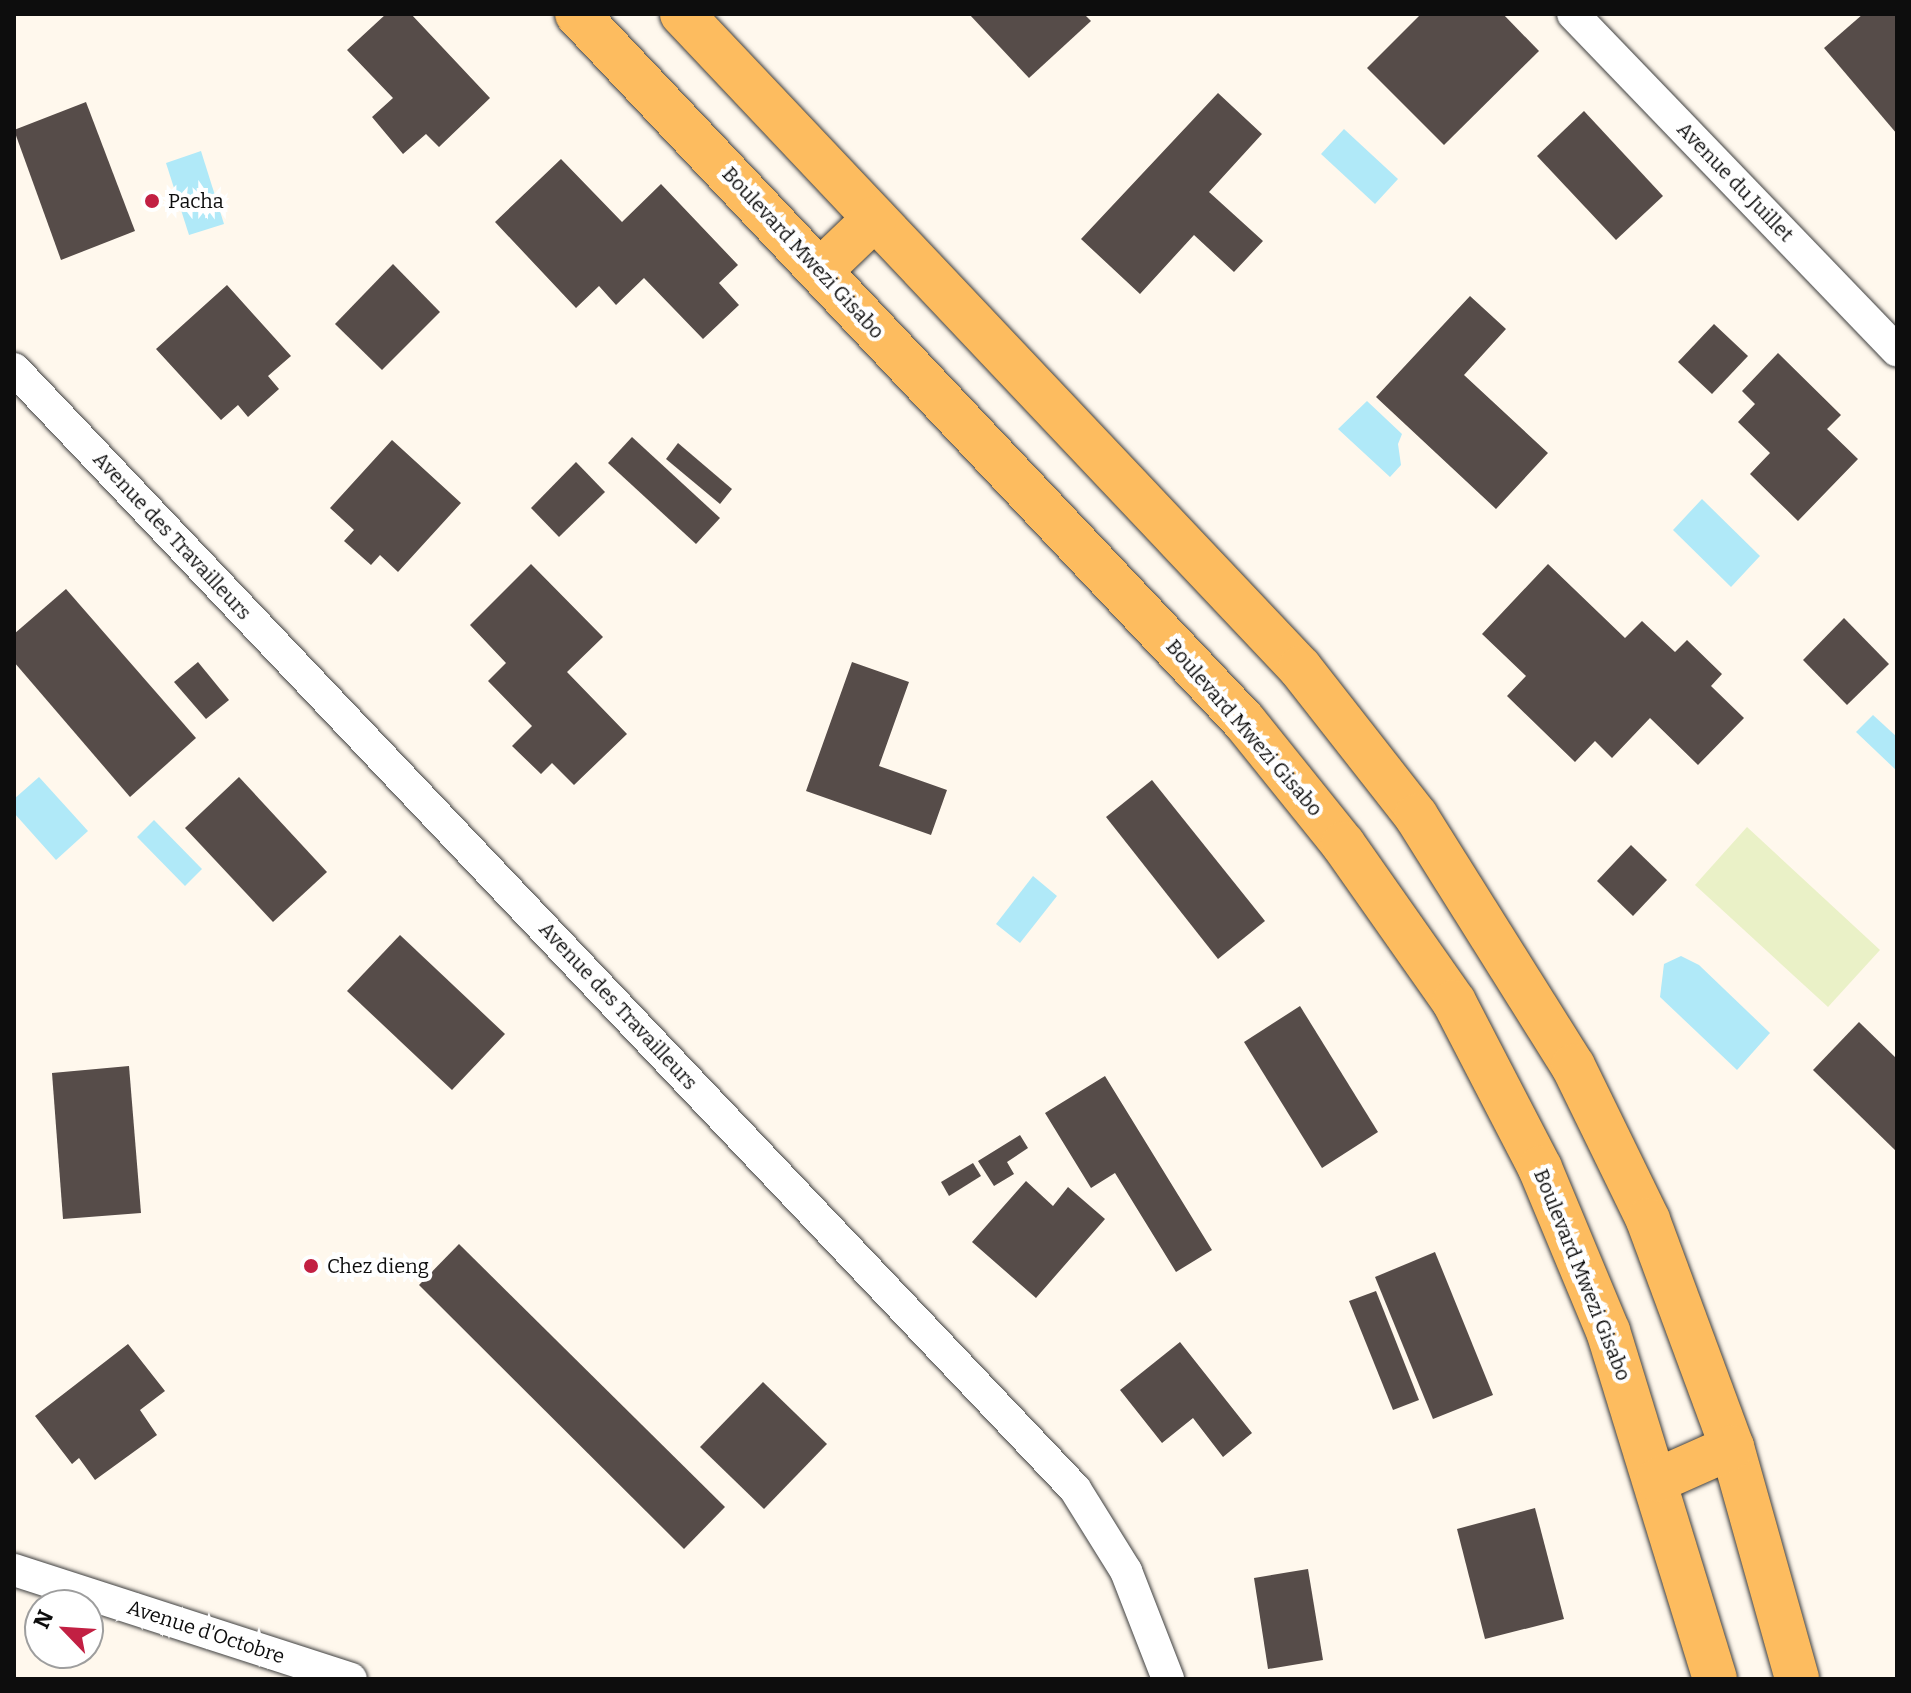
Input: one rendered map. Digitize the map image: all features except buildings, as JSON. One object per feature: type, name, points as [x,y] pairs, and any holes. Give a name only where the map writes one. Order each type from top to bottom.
[{"type":"main road","name":"Boulevard Mwezi Gisabo","points":[[577,14],[1244,721],[1335,833],[1454,1002],[1545,1181],[1608,1331],[1658,1480],[1715,1679]]},
{"type":"main road","points":[[682,14],[1300,668],[1416,816],[1573,1066],[1648,1220],[1732,1447],[1797,1679]]},
{"type":"main road","points":[[820,271],[875,218]]},
{"type":"main road","points":[[1658,1480],[1732,1447]]},
{"type":"street","name":"Avenue du Juillet","points":[[1573,14],[1897,351]]},
{"type":"street","name":"Avenue des Travailleurs","points":[[14,369],[1075,1489],[1126,1571],[1168,1679]]},
{"type":"street","name":"Avenue d'Octobre","points":[[14,1570],[351,1679]]},
{"type":"green space","points":[[1747,827],[1880,950],[1828,1007],[1695,885]]},
{"type":"water","points":[[1344,129],[1398,179],[1375,204],[1321,154]]},
{"type":"water","points":[[201,151],[224,224],[189,235],[166,163]]},
{"type":"water","points":[[1367,401],[1402,434],[1398,444],[1401,465],[1390,477],[1338,429]]},
{"type":"water","points":[[1702,499],[1760,556],[1731,587],[1673,530]]},
{"type":"water","points":[[1873,715],[1897,737],[1897,771],[1856,732]]},
{"type":"water","points":[[39,777],[88,831],[56,860],[14,813],[14,799]]},
{"type":"water","points":[[154,820],[202,869],[185,886],[137,837]]},
{"type":"water","points":[[1033,876],[1057,896],[1020,943],[996,924]]},
{"type":"water","points":[[1681,956],[1699,965],[1770,1033],[1737,1070],[1660,997],[1664,964]]},
{"type":"place","name":"Pacha","points":[[152,201]]},
{"type":"place","name":"Chez dieng","points":[[311,1266]]}]
